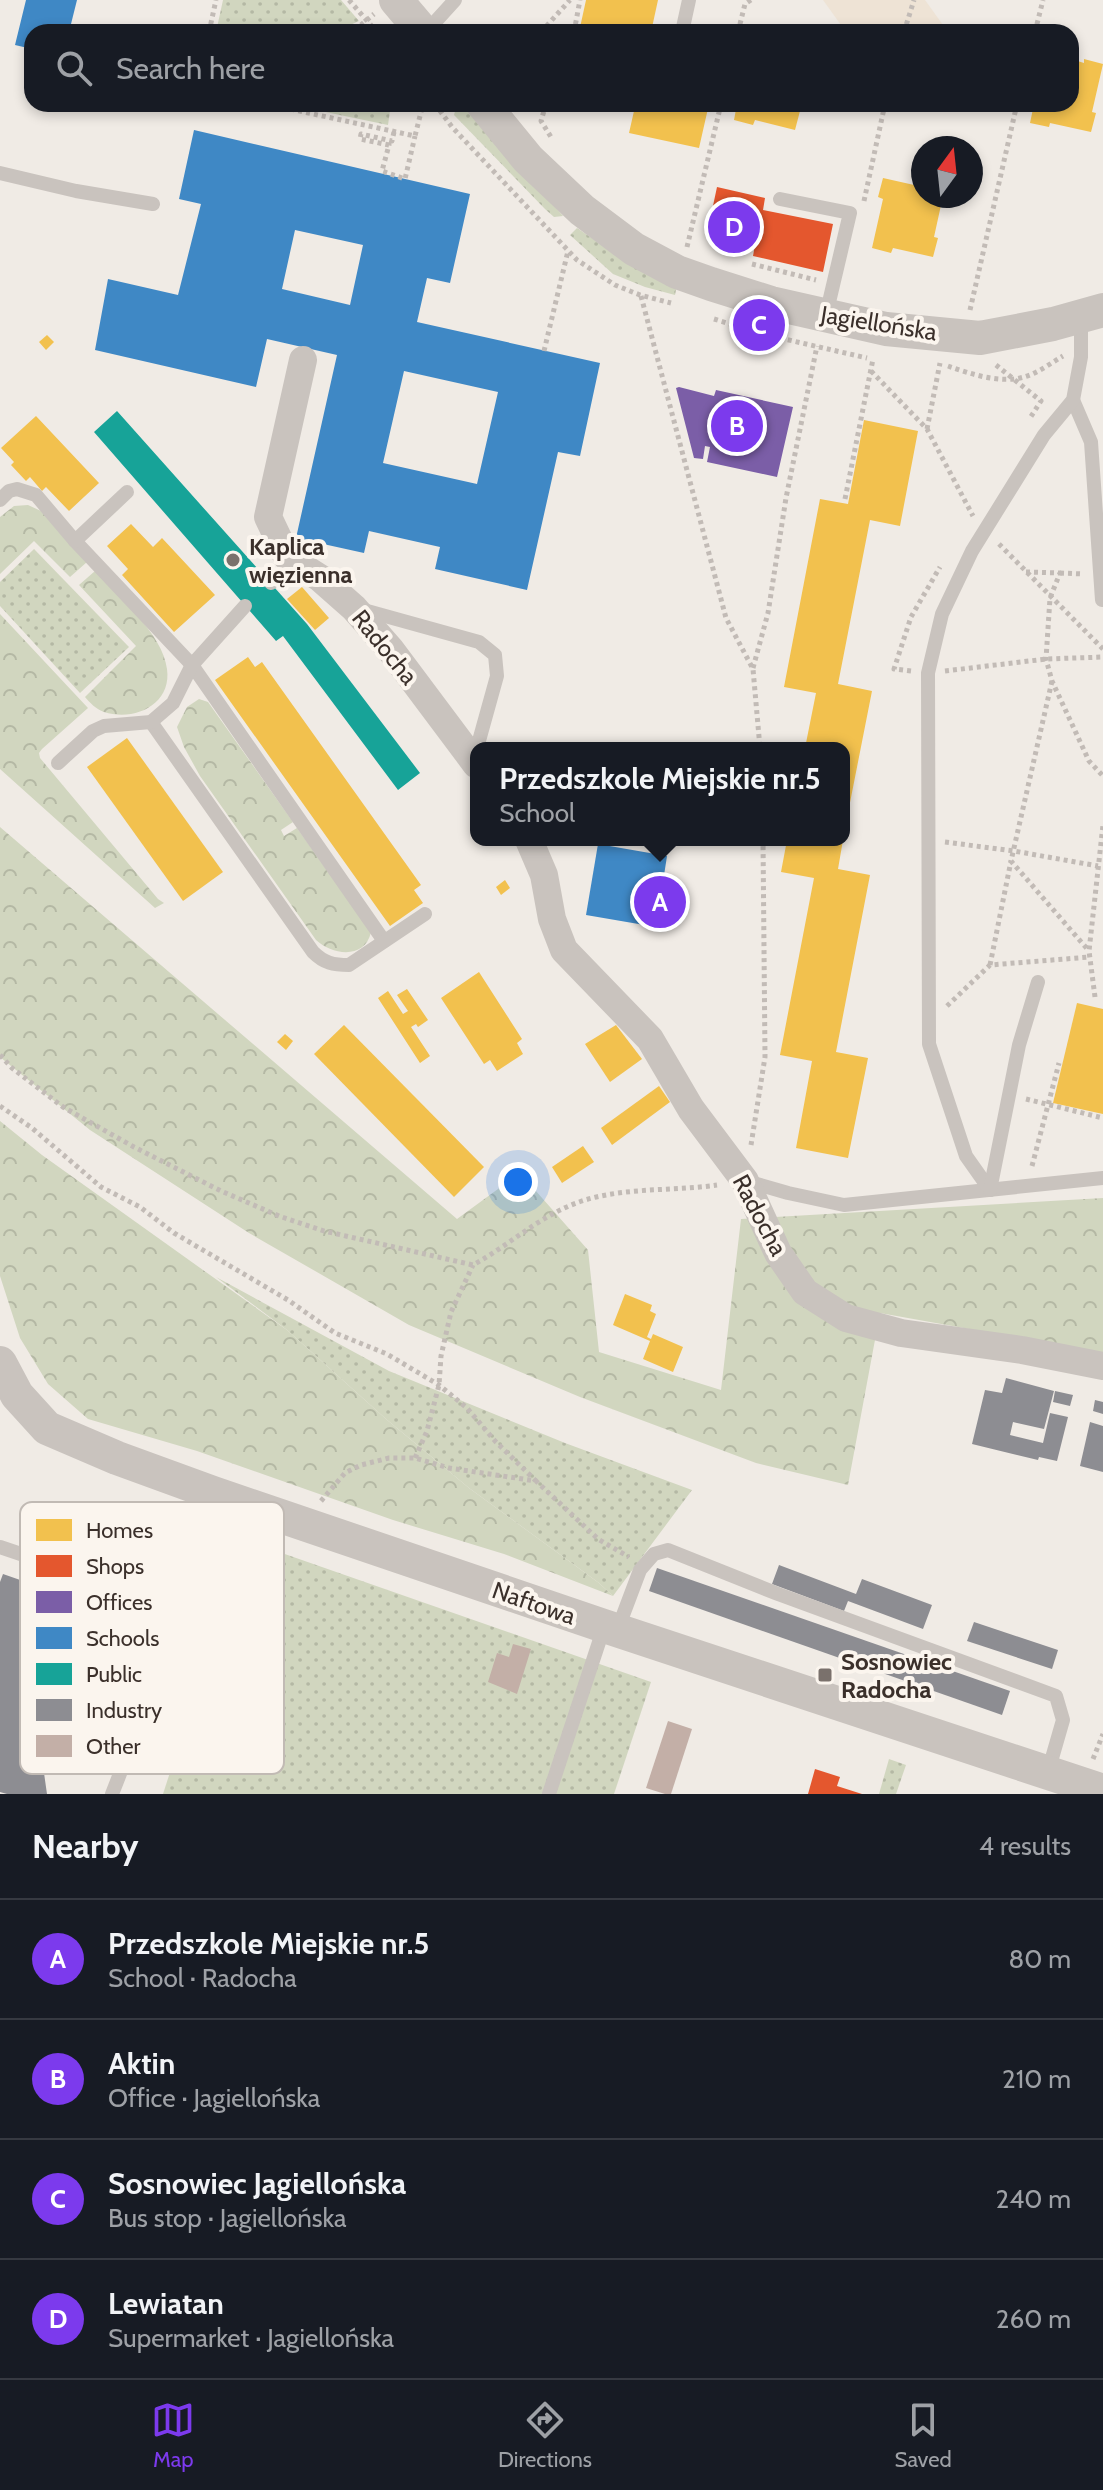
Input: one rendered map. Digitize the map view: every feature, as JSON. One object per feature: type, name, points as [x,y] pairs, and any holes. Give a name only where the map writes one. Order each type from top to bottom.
[{"type":"street","points":[[396,0],[417,24]]},
{"type":"street","name":"Jagiellońska","points":[[490,112],[539,169],[582,210],[634,249],[677,272],[711,284],[771,303],[886,329],[980,338],[1089,321]]},
{"type":"street","name":"Radocha","points":[[303,360],[268,517],[287,557],[320,578],[354,608],[470,749]]},
{"type":"street","name":"Radocha","points":[[532,846],[544,875],[552,919],[564,950],[650,1039],[691,1109],[745,1181],[778,1253],[805,1292],[846,1318],[901,1333],[1022,1350],[1103,1366]]},
{"type":"street","name":"Naftowa","points":[[0,1363],[17,1395],[47,1428],[117,1458],[240,1502]]},
{"type":"street","name":"Naftowa","points":[[284,1517],[1103,1791]]},
{"type":"lane","points":[[432,24],[455,0]]},
{"type":"lane","points":[[684,24],[689,0]]},
{"type":"lane","points":[[0,173],[76,191],[153,204]]},
{"type":"lane","points":[[780,199],[850,213],[826,316]]},
{"type":"lane","points":[[990,1190],[966,1156],[929,1044],[928,673],[942,614],[984,530],[1044,435],[1073,400],[1089,321]]},
{"type":"lane","points":[[1073,400],[1091,442],[1102,600]]},
{"type":"lane","points":[[0,500],[9,491],[17,489],[36,495],[192,665],[384,941]]},
{"type":"lane","points":[[75,541],[127,492]]},
{"type":"lane","points":[[271,583],[295,562]]},
{"type":"lane","points":[[58,763],[93,731],[104,726],[151,722],[173,703],[192,665],[245,606]]},
{"type":"lane","points":[[354,608],[479,642],[495,655],[497,676],[480,742]]},
{"type":"lane","points":[[151,722],[313,952],[323,961],[349,965],[425,914]]},
{"type":"lane","points":[[990,1190],[1019,1045],[1038,982]]},
{"type":"lane","points":[[745,1181],[844,1205],[1103,1178]]},
{"type":"lane","points":[[210,1502],[213,1493]]},
{"type":"lane","points":[[0,1547],[20,1554]]},
{"type":"lane","points":[[549,1794],[611,1628],[640,1570],[654,1554],[668,1550],[778,1594],[1056,1696],[1063,1720],[1047,1772]]},
{"type":"lane","points":[[112,1794],[120,1774]]},
{"type":"path","points":[[211,24],[216,0]]},
{"type":"path","points":[[349,0],[370,24]]},
{"type":"path","points":[[548,24],[570,0]]},
{"type":"path","points":[[576,24],[580,0]]},
{"type":"path","points":[[740,24],[745,4],[751,0]]},
{"type":"path","points":[[906,24],[914,0]]},
{"type":"path","points":[[1037,24],[1043,0]]},
{"type":"path","points":[[360,24],[367,20]]},
{"type":"path","points":[[303,112],[415,136]]},
{"type":"path","points":[[394,132],[392,141],[361,134],[360,139],[389,145],[382,171],[405,179],[421,112]]},
{"type":"path","points":[[441,112],[452,127]]},
{"type":"path","points":[[544,112],[541,121],[557,147]]},
{"type":"path","points":[[686,250],[719,112]]},
{"type":"path","points":[[850,213],[862,211],[883,112]]},
{"type":"path","points":[[970,311],[1015,112]]},
{"type":"path","points":[[544,351],[568,251]]},
{"type":"path","points":[[747,263],[826,316],[786,498],[768,613],[753,669],[759,742]]},
{"type":"path","points":[[640,295],[726,618],[753,669]]},
{"type":"path","points":[[927,429],[940,363],[978,375],[1011,378],[1028,375],[1070,352],[1089,321]]},
{"type":"path","points":[[988,357],[1041,401],[1025,426]]},
{"type":"path","points":[[845,499],[873,359]]},
{"type":"path","points":[[871,371],[927,429],[972,514],[984,530],[1103,649]]},
{"type":"path","points":[[964,527],[979,502]]},
{"type":"path","points":[[941,566],[911,617],[894,669],[928,673],[1046,659],[1103,657]]},
{"type":"path","points":[[1026,572],[1060,573],[1050,598],[1046,659],[1052,681],[1089,761],[1103,776]]},
{"type":"path","points":[[1075,622],[1089,618]]},
{"type":"path","points":[[929,1023],[990,965],[1052,681]]},
{"type":"path","points":[[1095,997],[1089,954],[1103,825]]},
{"type":"path","points":[[928,840],[1098,866]]},
{"type":"path","points":[[415,1458],[427,1431],[439,1385],[441,1356],[451,1312],[473,1265],[557,1211],[597,1196],[666,1188],[691,1189],[745,1181],[765,1057],[763,846]]},
{"type":"path","points":[[1011,861],[1089,954]]},
{"type":"path","points":[[990,965],[1089,954]]},
{"type":"path","points":[[0,1055],[63,1107],[221,1191],[324,1231],[473,1265]]},
{"type":"path","points":[[1027,1186],[1059,1063]]},
{"type":"path","points":[[1009,1096],[1103,1118]]},
{"type":"path","points":[[0,1106],[32,1128],[101,1187],[140,1207],[174,1233],[288,1300],[335,1333],[387,1354],[439,1385],[467,1408],[495,1441],[598,1539],[629,1556],[640,1570]]},
{"type":"path","points":[[317,1507],[345,1473],[389,1458],[415,1458],[449,1468],[536,1481]]},
{"type":"green space","points":[[223,0],[341,0],[359,21],[352,24],[218,24]]},
{"type":"green space","points":[[325,112],[390,112],[388,125]]},
{"type":"green space","points":[[455,112],[472,112],[563,216],[554,217],[545,209],[454,115]]},
{"type":"green space","points":[[577,228],[614,253],[677,285],[675,295],[613,274],[570,235]]},
{"type":"green space","points":[[28,505],[41,511],[87,562],[70,577],[34,541],[0,574],[0,517],[14,506]]},
{"type":"green space","points":[[34,549],[129,647],[80,693],[0,606],[0,582]]},
{"type":"green space","points":[[95,571],[149,629],[164,656],[167,681],[164,692],[157,701],[139,712],[104,712],[85,697],[136,646],[79,585]]},
{"type":"green space","points":[[0,614],[88,708],[42,749],[40,758],[164,903],[155,908],[0,769]]},
{"type":"green space","points":[[199,699],[208,702],[293,822],[281,830],[284,836],[297,828],[371,932],[362,947],[355,951],[339,951],[316,940],[200,776],[177,727],[187,707]]},
{"type":"green space","points":[[0,827],[457,1219],[520,1173],[588,1250],[599,1352],[721,1390],[741,1219],[1103,1198],[1103,1353],[880,1313],[848,1485],[756,1463],[580,1397],[409,1325],[249,1233],[90,1130],[0,1057]]},
{"type":"green space","points":[[0,1121],[42,1155],[287,1330],[469,1488],[613,1596],[504,1554],[393,1520],[197,1451],[88,1419],[48,1384],[20,1338],[0,1276]]},
{"type":"green space","points":[[216,1277],[389,1371],[565,1443],[692,1490],[613,1596],[469,1488],[287,1330]]},
{"type":"green space","points":[[284,1554],[651,1682],[614,1794],[163,1794],[169,1774],[284,1774]]},
{"type":"green space","points":[[889,1759],[906,1765],[896,1794],[879,1794]]},
{"type":"shaded area","points":[[823,0],[925,0],[942,24],[840,24]]},
{"type":"building: Homes","points":[[586,0],[658,0],[653,24],[581,24]]},
{"type":"building: Homes","points":[[1084,59],[1103,64],[1092,112],[1096,113],[1091,132],[1050,123],[1049,127],[1030,123],[1032,112],[1079,112],[1079,61],[1084,63]]},
{"type":"building: Homes","points":[[634,112],[707,112],[699,148],[629,133]]},
{"type":"building: Homes","points":[[736,112],[800,112],[795,130],[755,120],[753,125],[734,120]]},
{"type":"building: Homes","points":[[883,178],[911,184],[911,208],[940,208],[933,257],[893,248],[891,253],[872,248],[883,199],[878,197]]},
{"type":"building: Homes","points":[[47,335],[54,342],[46,350],[39,342]]},
{"type":"building: Homes","points":[[36,416],[99,483],[69,511],[46,487],[42,491],[30,477],[26,481],[1,448]]},
{"type":"building: Homes","points":[[864,420],[918,431],[900,526],[870,520],[838,684],[872,691],[850,803],[850,742],[806,742],[816,693],[784,687],[820,499],[848,504]]},
{"type":"building: Homes","points":[[131,524],[153,547],[162,538],[215,595],[174,632],[122,575],[128,569],[107,546]]},
{"type":"building: Homes","points":[[302,587],[329,618],[315,630],[287,599]]},
{"type":"building: Homes","points":[[248,657],[255,667],[262,662],[421,885],[414,890],[423,903],[390,926],[215,680]]},
{"type":"building: Homes","points":[[127,738],[223,872],[183,901],[87,767]]},
{"type":"building: Homes","points":[[786,846],[842,846],[838,869],[870,875],[836,1052],[868,1058],[848,1158],[796,1148],[812,1061],[780,1055],[814,878],[781,872]]},
{"type":"building: Homes","points":[[505,880],[510,888],[501,895],[496,887]]},
{"type":"building: Homes","points":[[479,972],[522,1039],[517,1043],[523,1054],[497,1071],[490,1060],[484,1064],[441,998]]},
{"type":"building: Homes","points":[[407,989],[428,1020],[418,1027],[416,1024],[411,1027],[430,1056],[420,1063],[378,998],[388,991],[403,1014],[408,1011],[397,995]]},
{"type":"building: Homes","points":[[1077,1003],[1103,1009],[1103,1114],[1053,1103]]},
{"type":"building: Homes","points":[[344,1025],[484,1167],[454,1197],[314,1054]]},
{"type":"building: Homes","points":[[616,1025],[642,1059],[610,1082],[585,1044]]},
{"type":"building: Homes","points":[[285,1034],[293,1041],[286,1050],[277,1042]]},
{"type":"building: Homes","points":[[659,1086],[670,1102],[612,1145],[601,1128]]},
{"type":"building: Homes","points":[[583,1146],[594,1162],[562,1183],[552,1167]]},
{"type":"building: Homes","points":[[625,1294],[652,1305],[650,1311],[656,1314],[647,1337],[651,1339],[653,1334],[683,1347],[673,1372],[643,1359],[650,1341],[613,1325]]},
{"type":"building: Shops","points":[[717,187],[765,198],[763,210],[833,224],[823,272],[753,256],[755,245],[707,234]]},
{"type":"building: Shops","points":[[815,1769],[840,1777],[837,1786],[862,1794],[808,1794]]},
{"type":"building: Offices","points":[[676,388],[714,396],[716,390],[793,407],[777,477],[707,462],[710,447],[705,446],[703,459],[694,458]]},
{"type":"building: Schools","points":[[26,0],[77,0],[71,24],[24,24],[24,47],[15,45]]},
{"type":"building: Schools","points":[[194,130],[470,194],[450,283],[427,278],[417,322],[600,363],[580,456],[558,452],[527,590],[435,569],[440,547],[369,531],[364,553],[296,538],[337,355],[267,339],[256,387],[95,350],[108,279],[178,295],[201,204],[179,199]],"holes":[[[295,230],[363,245],[350,305],[282,289]],[[404,371],[498,392],[477,484],[383,463]]]},
{"type":"building: Schools","points":[[598,846],[667,856],[656,927],[586,915]]},
{"type":"building: Public","points":[[117,411],[307,624],[420,773],[398,790],[283,636],[276,641],[94,432]]},
{"type":"building: Industry","points":[[1006,1378],[1054,1391],[1044,1429],[1013,1422],[1010,1435],[1043,1443],[1050,1413],[1068,1417],[1057,1461],[1039,1457],[1038,1460],[972,1444],[985,1390],[1002,1393]]},
{"type":"building: Industry","points":[[1055,1391],[1073,1395],[1070,1406],[1053,1402]]},
{"type":"building: Industry","points":[[1095,1400],[1103,1402],[1103,1414],[1093,1411]]},
{"type":"building: Industry","points":[[1090,1422],[1103,1426],[1103,1472],[1080,1466]]},
{"type":"building: Industry","points":[[779,1565],[856,1594],[862,1579],[932,1605],[923,1629],[848,1601],[844,1611],[772,1584]]},
{"type":"building: Industry","points":[[657,1568],[1010,1691],[1002,1715],[649,1591]]},
{"type":"building: Industry","points":[[3,1574],[20,1580],[20,1774],[44,1774],[47,1794],[0,1792],[0,1582]]},
{"type":"building: Industry","points":[[974,1622],[1058,1650],[1052,1669],[967,1641]]},
{"type":"building: Other","points":[[513,1644],[531,1649],[517,1694],[488,1682],[497,1653],[509,1657]]},
{"type":"building: Other","points":[[668,1721],[692,1729],[671,1794],[665,1794],[646,1788]]},
{"type":"place","name":"Lewiatan","points":[[734,227]]},
{"type":"place","name":"Sosnowiec Jagiellońska","points":[[759,325]]},
{"type":"place","name":"Aktin","points":[[737,426]]},
{"type":"place","name":"Kaplica więzienna","points":[[233,560]]},
{"type":"place","name":"Przedszkole Miejskie nr.5","points":[[660,902]]},
{"type":"place","name":"Sosnowiec Radocha","points":[[825,1675]]}]
